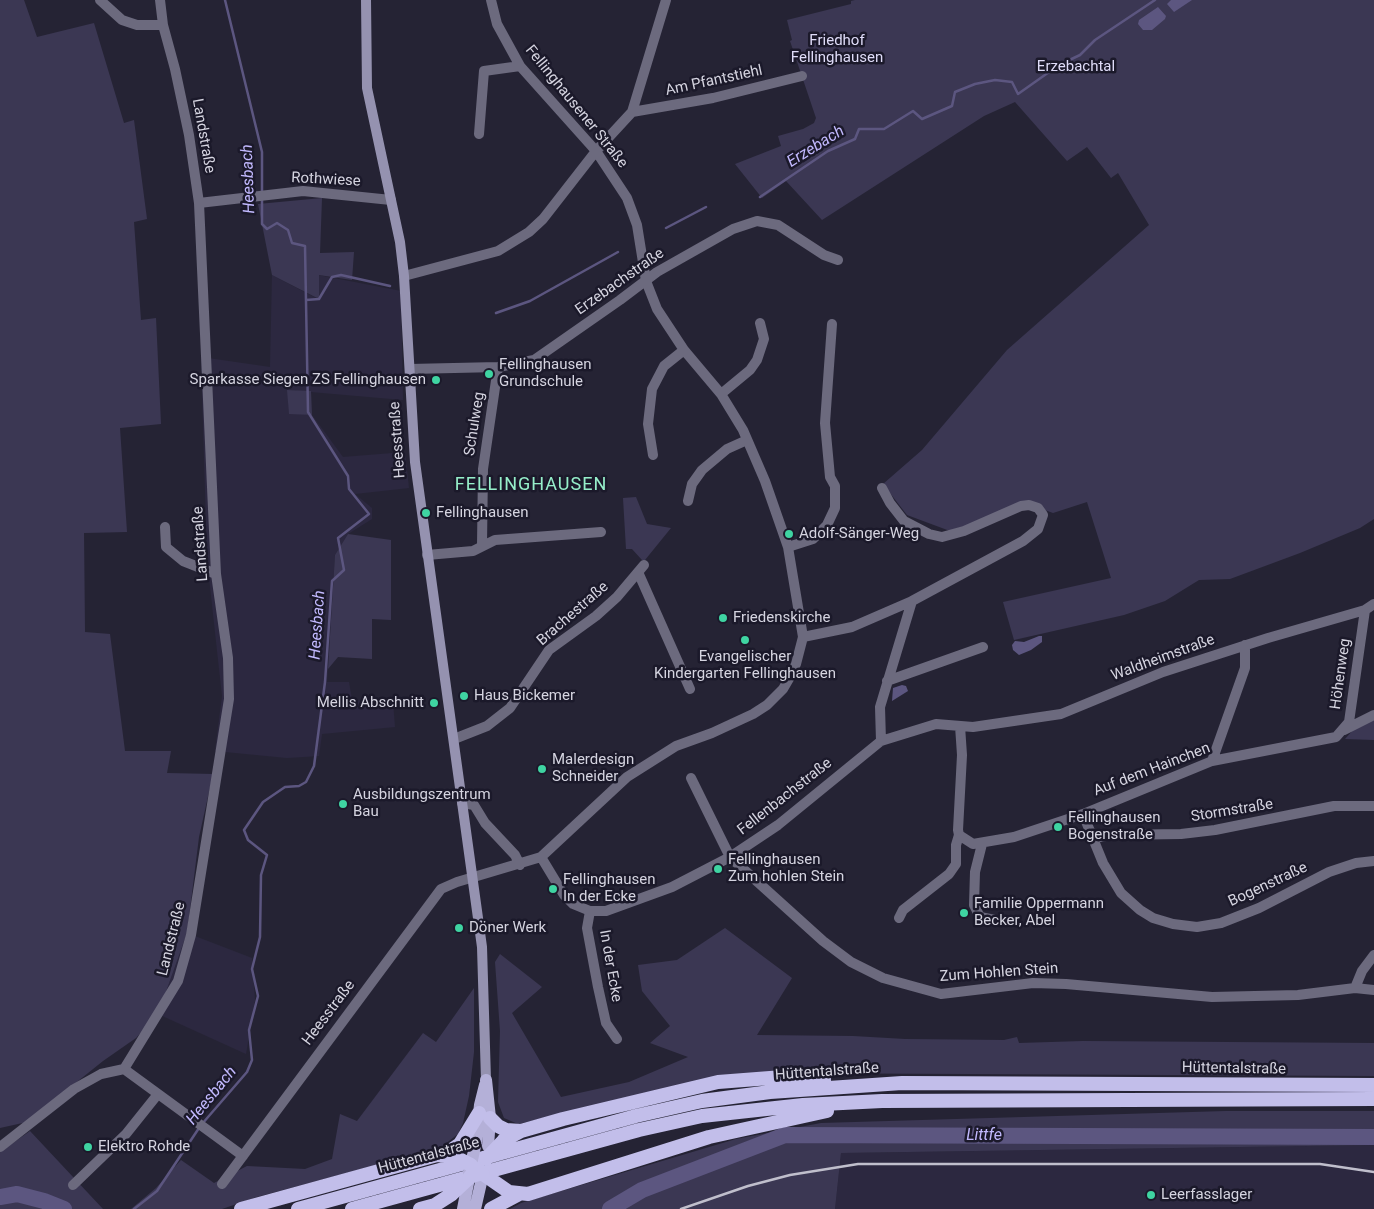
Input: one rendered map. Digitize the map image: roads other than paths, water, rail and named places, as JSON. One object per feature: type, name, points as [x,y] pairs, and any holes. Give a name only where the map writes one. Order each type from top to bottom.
[{"type":"highway","points":[[420,1209],[441,1207],[504,1140],[521,1131],[639,1100],[718,1082],[783,1077],[902,1083]]},
{"type":"highway","name":"Hüttentalstraße","points":[[298,1209],[626,1119],[702,1101],[808,1088],[902,1083],[1374,1085]]},
{"type":"highway","name":"Hüttentalstraße","points":[[352,1209],[639,1130],[702,1116],[803,1105],[882,1101],[1374,1099]]},
{"type":"highway","points":[[448,1155],[480,1164],[509,1192],[528,1194],[709,1137],[788,1119],[882,1101]]},
{"type":"highway","points":[[241,1209],[448,1155],[485,1116],[506,1130],[521,1131]]},
{"type":"highway","points":[[491,1209],[519,1194]]},
{"type":"main road","name":"Heesstraße","points":[[366,0],[368,88],[392,200],[404,276],[415,462],[482,947],[486,1077],[485,1116],[480,1164],[472,1195],[463,1209]]},
{"type":"main road","name":"Heesstraße","points":[[472,1195],[476,1209]]},
{"type":"street","points":[[100,0],[122,20],[137,25],[163,25]]},
{"type":"street","name":"Landstraße","points":[[124,1069],[167,1003],[178,981],[191,935],[229,699],[228,658],[216,574],[199,202],[177,79],[163,25],[160,0]]},
{"type":"street","name":"Fellinghausener Straße","points":[[473,878],[541,857],[627,777],[676,746],[712,733],[753,714],[767,705],[783,689],[790,677],[796,664],[803,637],[788,547],[765,481],[747,440],[721,394],[684,350],[657,308],[646,281],[637,224],[627,198],[596,151],[520,66],[497,24],[491,0]]},
{"type":"street","points":[[404,276],[498,251],[514,242],[542,219],[596,151],[632,112],[666,0]]},
{"type":"street","points":[[478,134],[484,71],[520,66]]},
{"type":"street","name":"Am Pfantstiehl","points":[[632,112],[713,98],[802,76]]},
{"type":"street","name":"Rothwiese","points":[[199,202],[262,194],[325,191],[392,200]]},
{"type":"street","name":"Erzebachstraße","points":[[410,369],[498,367],[534,360],[657,272],[733,229],[757,221],[778,225],[824,255],[838,260]]},
{"type":"street","points":[[721,394],[750,370],[757,360],[764,338],[760,324]]},
{"type":"street","points":[[788,547],[813,538],[822,531],[835,508],[835,486],[830,477],[825,423],[832,324]]},
{"type":"street","points":[[653,455],[648,424],[652,389],[664,366],[684,350]]},
{"type":"street","name":"Schulweg","points":[[482,545],[483,469],[498,367]]},
{"type":"street","points":[[688,501],[692,484],[702,470],[726,449],[747,440]]},
{"type":"street","points":[[803,637],[852,626],[912,601],[1023,541],[1038,529],[1042,515],[1038,508],[1028,505],[1021,506],[964,531],[942,537],[928,534],[904,521],[890,503],[882,488]]},
{"type":"street","points":[[165,527],[166,548],[183,561],[216,574]]},
{"type":"street","points":[[428,555],[473,551],[495,540],[601,532]]},
{"type":"street","name":"Brachestraße","points":[[454,739],[487,726],[510,708],[549,650],[596,616],[617,597],[641,568],[690,689]]},
{"type":"street","points":[[899,918],[903,910],[949,874],[956,864],[956,845],[959,836],[962,755],[960,726],[936,724],[881,741],[880,707],[886,681],[912,601]]},
{"type":"street","name":"Waldheimstraße","points":[[960,726],[973,727],[1012,723],[1061,714],[1136,681],[1370,607]]},
{"type":"street","name":"Höhenweg","points":[[1340,734],[1349,722],[1370,607]]},
{"type":"street","points":[[1212,761],[1245,668],[1245,645]]},
{"type":"street","points":[[886,681],[983,647]]},
{"type":"street","name":"Auf dem Hainchen","points":[[982,844],[1014,837],[1083,814],[1212,761],[1340,734],[1374,715]]},
{"type":"street","name":"Fellenbachstraße","points":[[590,911],[606,911],[672,886],[730,857],[778,825],[881,741]]},
{"type":"street","points":[[691,778],[730,857]]},
{"type":"street","points":[[462,803],[474,805],[485,823],[515,855],[520,865]]},
{"type":"street","name":"Stormstraße","points":[[1094,838],[1111,835],[1181,834],[1215,830],[1334,806],[1374,806]]},
{"type":"street","name":"Bogenstraße","points":[[1083,814],[1111,878],[1121,893],[1140,910],[1153,918],[1173,924],[1197,927],[1241,916],[1330,872],[1356,863],[1374,860]]},
{"type":"street","points":[[959,836],[971,843],[982,844],[976,872],[974,905],[980,917],[995,920]]},
{"type":"street","name":"In der Ecke","points":[[541,857],[564,894],[573,904],[590,911],[588,928],[598,987],[606,1023],[617,1039]]},
{"type":"street","name":"Zum Hohlen Stein","points":[[730,857],[822,941],[852,962],[883,978],[941,994],[1033,983],[1066,984],[1212,997],[1298,995],[1355,988],[1374,990]]},
{"type":"street","name":"Heesstraße","points":[[222,1184],[441,889],[473,878]]},
{"type":"street","points":[[1355,988],[1362,971],[1374,955]]},
{"type":"street","points":[[0,1147],[74,1089],[101,1074],[124,1069],[243,1156]]},
{"type":"street","points":[[73,1185],[126,1134],[158,1094]]},
{"type":"waterway","name":"Heesbach","points":[[225,0],[262,152],[262,194]]},
{"type":"waterway","name":"Erzebach","points":[[760,197],[828,151],[855,139],[859,129],[884,129],[913,111],[922,119],[952,106],[955,92],[975,84],[995,80],[1012,82],[1018,94],[1059,65],[1080,55],[1095,40],[1155,0]]},
{"type":"waterway","name":"Heesbach","points":[[202,1124],[247,1072],[252,1060],[249,1030],[258,996],[252,969],[260,937],[261,875],[267,855],[248,840],[244,830],[263,802],[285,787],[299,786],[306,782],[314,766],[325,682],[332,581],[344,570],[338,538],[369,514],[349,489],[348,476],[308,412],[305,246],[292,243],[288,230],[277,223],[267,229],[262,224],[262,199]]},
{"type":"waterway","name":"Erzebach","points":[[666,228],[706,207]]},
{"type":"waterway","name":"Erzebach","points":[[496,313],[530,301],[618,252]]},
{"type":"waterway","name":"Erzebach","points":[[306,300],[319,299],[332,277],[341,275],[390,286]]},
{"type":"waterway","name":"Heesbach","points":[[134,1209],[157,1191],[199,1128]]},
{"type":"waterway","name":"Littfe","points":[[610,1209],[642,1190],[785,1135],[1374,1137]]},
{"type":"waterway","name":"Littfe","points":[[0,1197],[17,1194],[44,1201],[64,1209]]},
{"type":"railway","points":[[681,1209],[748,1186],[790,1175],[858,1164],[1320,1164],[1374,1172]]},
{"type":"place","name":"Fellinghausen Grundschule","points":[[489,374]]},
{"type":"place","name":"Sparkasse Siegen ZS Fellinghausen","points":[[436,380]]},
{"type":"place","name":"Fellinghausen","points":[[426,513]]},
{"type":"place","name":"Adolf-Sänger-Weg","points":[[789,534]]},
{"type":"place","name":"Friedenskirche","points":[[723,618]]},
{"type":"place","name":"Evangelischer Kindergarten Fellinghausen","points":[[745,640]]},
{"type":"place","name":"Haus Bickemer","points":[[464,696]]},
{"type":"place","name":"Mellis Abschnitt","points":[[434,703]]},
{"type":"place","name":"Malerdesign Schneider","points":[[542,769]]},
{"type":"place","name":"Ausbildungszentrum Bau","points":[[343,804]]},
{"type":"place","name":"Fellinghausen Bogenstraße","points":[[1058,827]]},
{"type":"place","name":"Fellinghausen Zum hohlen Stein","points":[[718,869]]},
{"type":"place","name":"Fellinghausen In der Ecke","points":[[553,889]]},
{"type":"place","name":"Familie Oppermann Becker, Abel","points":[[964,913]]},
{"type":"place","name":"Döner Werk","points":[[459,928]]},
{"type":"place","name":"Elektro Rohde","points":[[88,1147]]},
{"type":"place","name":"Leerfasslager","points":[[1151,1195]]},
{"type":"district","name":"FELLINGHAUSEN","points":[[531,485]]},
{"type":"park label","name":"Friedhof Fellinghausen","points":[[837,50]]},
{"type":"park label","name":"Erzebachtal","points":[[1076,67]]}]
